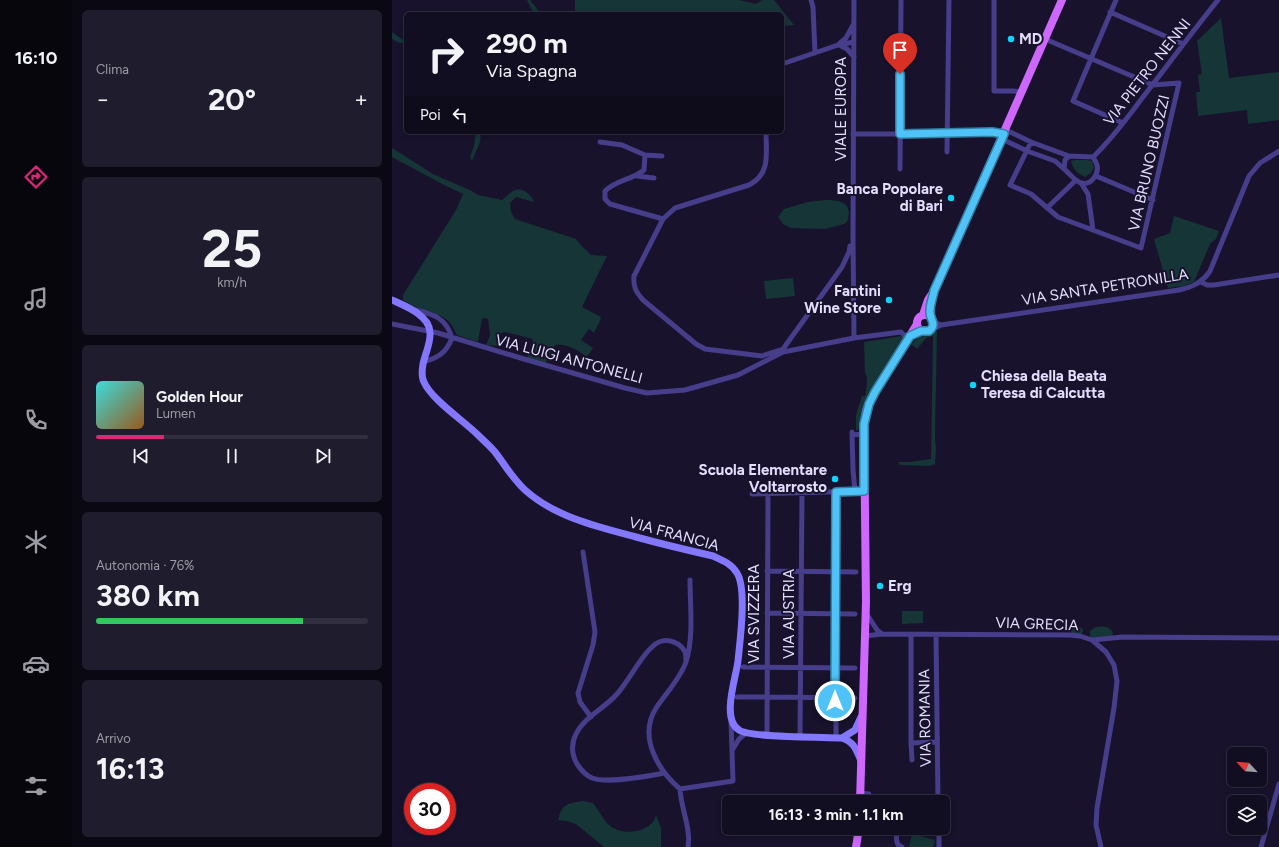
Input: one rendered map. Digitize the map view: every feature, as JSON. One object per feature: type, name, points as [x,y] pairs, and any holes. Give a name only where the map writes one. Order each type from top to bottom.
[{"type":"main road","points":[[932,322],[918,318],[919,327],[926,332],[932,322],[928,300],[934,291],[1062,0]]},
{"type":"main road","points":[[392,300],[410,309],[425,320],[430,331],[428,348],[424,362]]},
{"type":"main road","points":[[860,793],[866,632],[863,434],[865,417],[871,399],[909,338],[919,327]]},
{"type":"main road","name":"VIA FRANCIA","points":[[424,362],[422,374],[423,382],[440,402],[494,450],[514,480],[539,501],[566,515],[596,526],[713,556],[732,567],[738,574],[741,584],[742,613],[738,662],[731,706],[731,719]]},
{"type":"main road","points":[[844,737],[855,730],[858,725],[863,705]]},
{"type":"main road","points":[[731,719],[735,727],[743,732],[766,735],[800,736],[844,737],[856,735],[862,738]]},
{"type":"main road","points":[[844,737],[855,747],[862,763]]},
{"type":"main road","points":[[856,847],[858,835]]},
{"type":"street","points":[[811,0],[813,7],[815,53]]},
{"type":"street","name":"VIALE EUROPA","points":[[854,0],[852,236],[854,338]]},
{"type":"street","points":[[900,168],[901,0]]},
{"type":"street","points":[[947,152],[948,0]]},
{"type":"street","points":[[994,0],[994,91],[1022,92]]},
{"type":"street","points":[[1116,0],[1072,101],[1123,123]]},
{"type":"street","name":"VIA PIETRO NENNI","points":[[1093,157],[1123,123],[1218,0]]},
{"type":"street","points":[[1110,12],[1183,44]]},
{"type":"street","points":[[838,45],[846,38],[854,24]]},
{"type":"street","points":[[1045,39],[1153,85]]},
{"type":"street","points":[[784,63],[838,45],[854,42]]},
{"type":"street","points":[[838,45],[848,49],[854,57]]},
{"type":"street","name":"VIA BRUNO BUOZZI","points":[[1093,230],[1141,248],[1179,83],[1153,85]]},
{"type":"street","points":[[853,134],[947,134],[992,132],[1004,134],[1069,156],[1093,157],[1097,166],[1096,176],[1090,183],[1086,184],[1079,181],[1055,161],[1027,151],[1004,134]]},
{"type":"street","points":[[766,134],[766,166],[763,174],[757,181],[749,185],[675,208],[663,219],[634,276],[636,292],[643,300],[696,344],[705,349],[762,356],[783,351],[842,267],[849,252],[852,236]]},
{"type":"street","points":[[600,142],[622,145],[645,154],[662,156]]},
{"type":"street","points":[[1031,142],[1010,185],[1032,194],[1058,217],[1093,230],[1088,194],[1079,181]]},
{"type":"street","name":"VIA SANTA PETRONILLA","points":[[932,322],[1178,290],[1188,288],[1201,282],[1210,271],[1249,176],[1260,163],[1279,151]]},
{"type":"street","points":[[645,154],[644,170],[637,176],[611,185],[605,191],[605,199],[610,204],[663,219]]},
{"type":"street","points":[[1064,169],[1065,160],[1069,156]]},
{"type":"street","points":[[637,176],[654,178]]},
{"type":"street","points":[[1096,176],[1153,200]]},
{"type":"street","points":[[1047,208],[1079,181]]},
{"type":"street","points":[[1201,282],[1207,285],[1214,285],[1279,275]]},
{"type":"street","points":[[410,309],[425,312],[442,320],[447,325],[452,338],[448,347],[441,354],[424,362]]},
{"type":"street","name":"VIA LUIGI ANTONELLI","points":[[392,324],[430,331],[647,393],[685,390],[738,375],[783,351],[854,338],[901,332],[909,338]]},
{"type":"street","points":[[855,491],[852,433],[863,434]]},
{"type":"street","points":[[752,494],[864,491]]},
{"type":"street","name":"VIA AUSTRIA","points":[[800,736],[802,492]]},
{"type":"street","points":[[836,492],[835,698],[844,737]]},
{"type":"street","name":"VIA SVIZZERA","points":[[766,735],[768,697],[766,668],[768,493]]},
{"type":"street","points":[[583,552],[595,632],[593,645],[578,693],[580,702],[591,717]]},
{"type":"street","points":[[767,571],[856,572]]},
{"type":"street","points":[[688,847],[689,840],[687,823],[681,801],[680,789],[672,782],[654,757],[650,744],[649,733],[655,710],[680,676],[686,661],[690,645],[690,580]]},
{"type":"street","points":[[767,613],[855,614]]},
{"type":"street","points":[[866,613],[877,630],[882,634]]},
{"type":"street","points":[[866,632],[877,630]]},
{"type":"street","name":"VIA GRECIA","points":[[866,632],[911,635],[1070,635],[1080,636],[1092,640],[1110,658],[1116,672],[1117,681],[1114,708],[1096,808],[1096,825],[1101,847]]},
{"type":"street","points":[[911,635],[912,760]]},
{"type":"street","name":"VIA ROMANIA","points":[[936,635],[938,795]]},
{"type":"street","points":[[1092,640],[1123,637],[1279,638]]},
{"type":"street","points":[[665,773],[609,780],[595,779],[585,774],[575,759],[572,752],[573,743],[581,726],[618,693],[648,651],[659,642],[671,640],[676,643],[685,651],[686,661]]},
{"type":"street","points":[[743,667],[855,668]]},
{"type":"street","points":[[737,697],[855,698]]},
{"type":"street","points":[[680,789],[733,781],[731,719]]},
{"type":"street","points":[[732,739],[737,732],[743,732],[732,750]]},
{"type":"street","points":[[911,743],[937,742]]},
{"type":"street","points":[[1261,847],[1279,784]]},
{"type":"street","points":[[860,793],[869,795]]},
{"type":"street","points":[[896,835],[896,842],[902,847]]},
{"type":"street","points":[[939,835],[939,847]]},
{"type":"green space","points":[[527,0],[530,0],[539,12],[533,12]]},
{"type":"green space","points":[[575,0],[739,0],[756,4],[762,0],[774,0],[784,12],[575,12]]},
{"type":"green space","points":[[784,12],[794,25],[784,26]]},
{"type":"green space","points":[[1221,18],[1229,78],[1279,72],[1279,120],[1248,124],[1247,110],[1198,116],[1196,92],[1200,92],[1198,75],[1202,74],[1197,41]]},
{"type":"green space","points":[[392,32],[404,41],[404,42],[400,43],[392,39]]},
{"type":"green space","points":[[476,134],[481,134],[480,142],[472,161],[470,157],[474,146]]},
{"type":"green space","points":[[392,148],[433,174],[478,195],[502,200],[513,191],[520,189],[523,190],[531,196],[534,202],[516,197],[510,203],[511,212],[515,219],[576,239],[591,255],[607,256],[582,307],[601,317],[594,333],[589,329],[581,340],[593,348],[587,357],[572,348],[563,345],[555,345],[551,357],[545,363],[527,358],[533,339],[505,332],[501,333],[498,346],[486,345],[490,335],[488,319],[482,319],[478,342],[457,335],[451,324],[446,319],[434,313],[415,307],[403,300],[403,295],[456,210],[463,194],[392,157]]},
{"type":"green space","points":[[1071,161],[1092,161],[1094,167],[1091,173],[1085,177],[1078,173],[1074,169]]},
{"type":"green space","points":[[825,200],[840,202],[847,206],[849,215],[847,222],[825,229],[791,228],[783,224],[778,217],[784,209],[808,202]]},
{"type":"green space","points":[[1174,216],[1219,231],[1216,239],[1210,244],[1194,282],[1183,286],[1168,288],[1154,239],[1170,233]]},
{"type":"green space","points":[[793,278],[795,296],[766,299],[764,281]]},
{"type":"green space","points":[[937,331],[935,464],[929,466],[900,465],[898,462],[931,459],[933,336],[926,338],[918,348],[911,344],[921,335]]},
{"type":"green space","points":[[902,336],[904,337],[870,394],[864,407],[859,429],[856,431],[856,415],[862,396],[865,396],[867,384],[865,373],[864,342]]},
{"type":"green space","points":[[902,611],[923,611],[923,623],[902,624]]},
{"type":"green space","points":[[1075,625],[1083,629],[1081,634],[1074,634],[1071,632],[1072,627]]},
{"type":"green space","points":[[1096,627],[1110,629],[1113,632],[1112,636],[1091,638],[1090,631]]},
{"type":"green space","points":[[582,801],[593,803],[608,824],[618,830],[630,832],[642,829],[653,822],[656,815],[661,828],[661,847],[604,847],[576,824],[558,820],[561,811],[568,804]]},
{"type":"green space","points":[[912,835],[935,840],[933,847],[909,847]]},
{"type":"place","name":"MD","points":[[1011,39]]},
{"type":"place","name":"Banca Popolare di Bari","points":[[951,198]]},
{"type":"place","name":"Fantini Wine Store","points":[[889,300]]},
{"type":"place","name":"Chiesa della Beata Teresa di Calcutta","points":[[973,385]]},
{"type":"place","name":"Scuola Elementare Voltarrosto","points":[[835,479]]},
{"type":"place","name":"Erg","points":[[880,586]]},
{"type":"route","points":[[835,701],[836,492],[864,491],[863,449],[866,411],[875,392],[910,336],[921,331],[929,331],[934,325],[930,313],[934,291],[1004,134],[992,132],[900,134],[900,74]]}]
